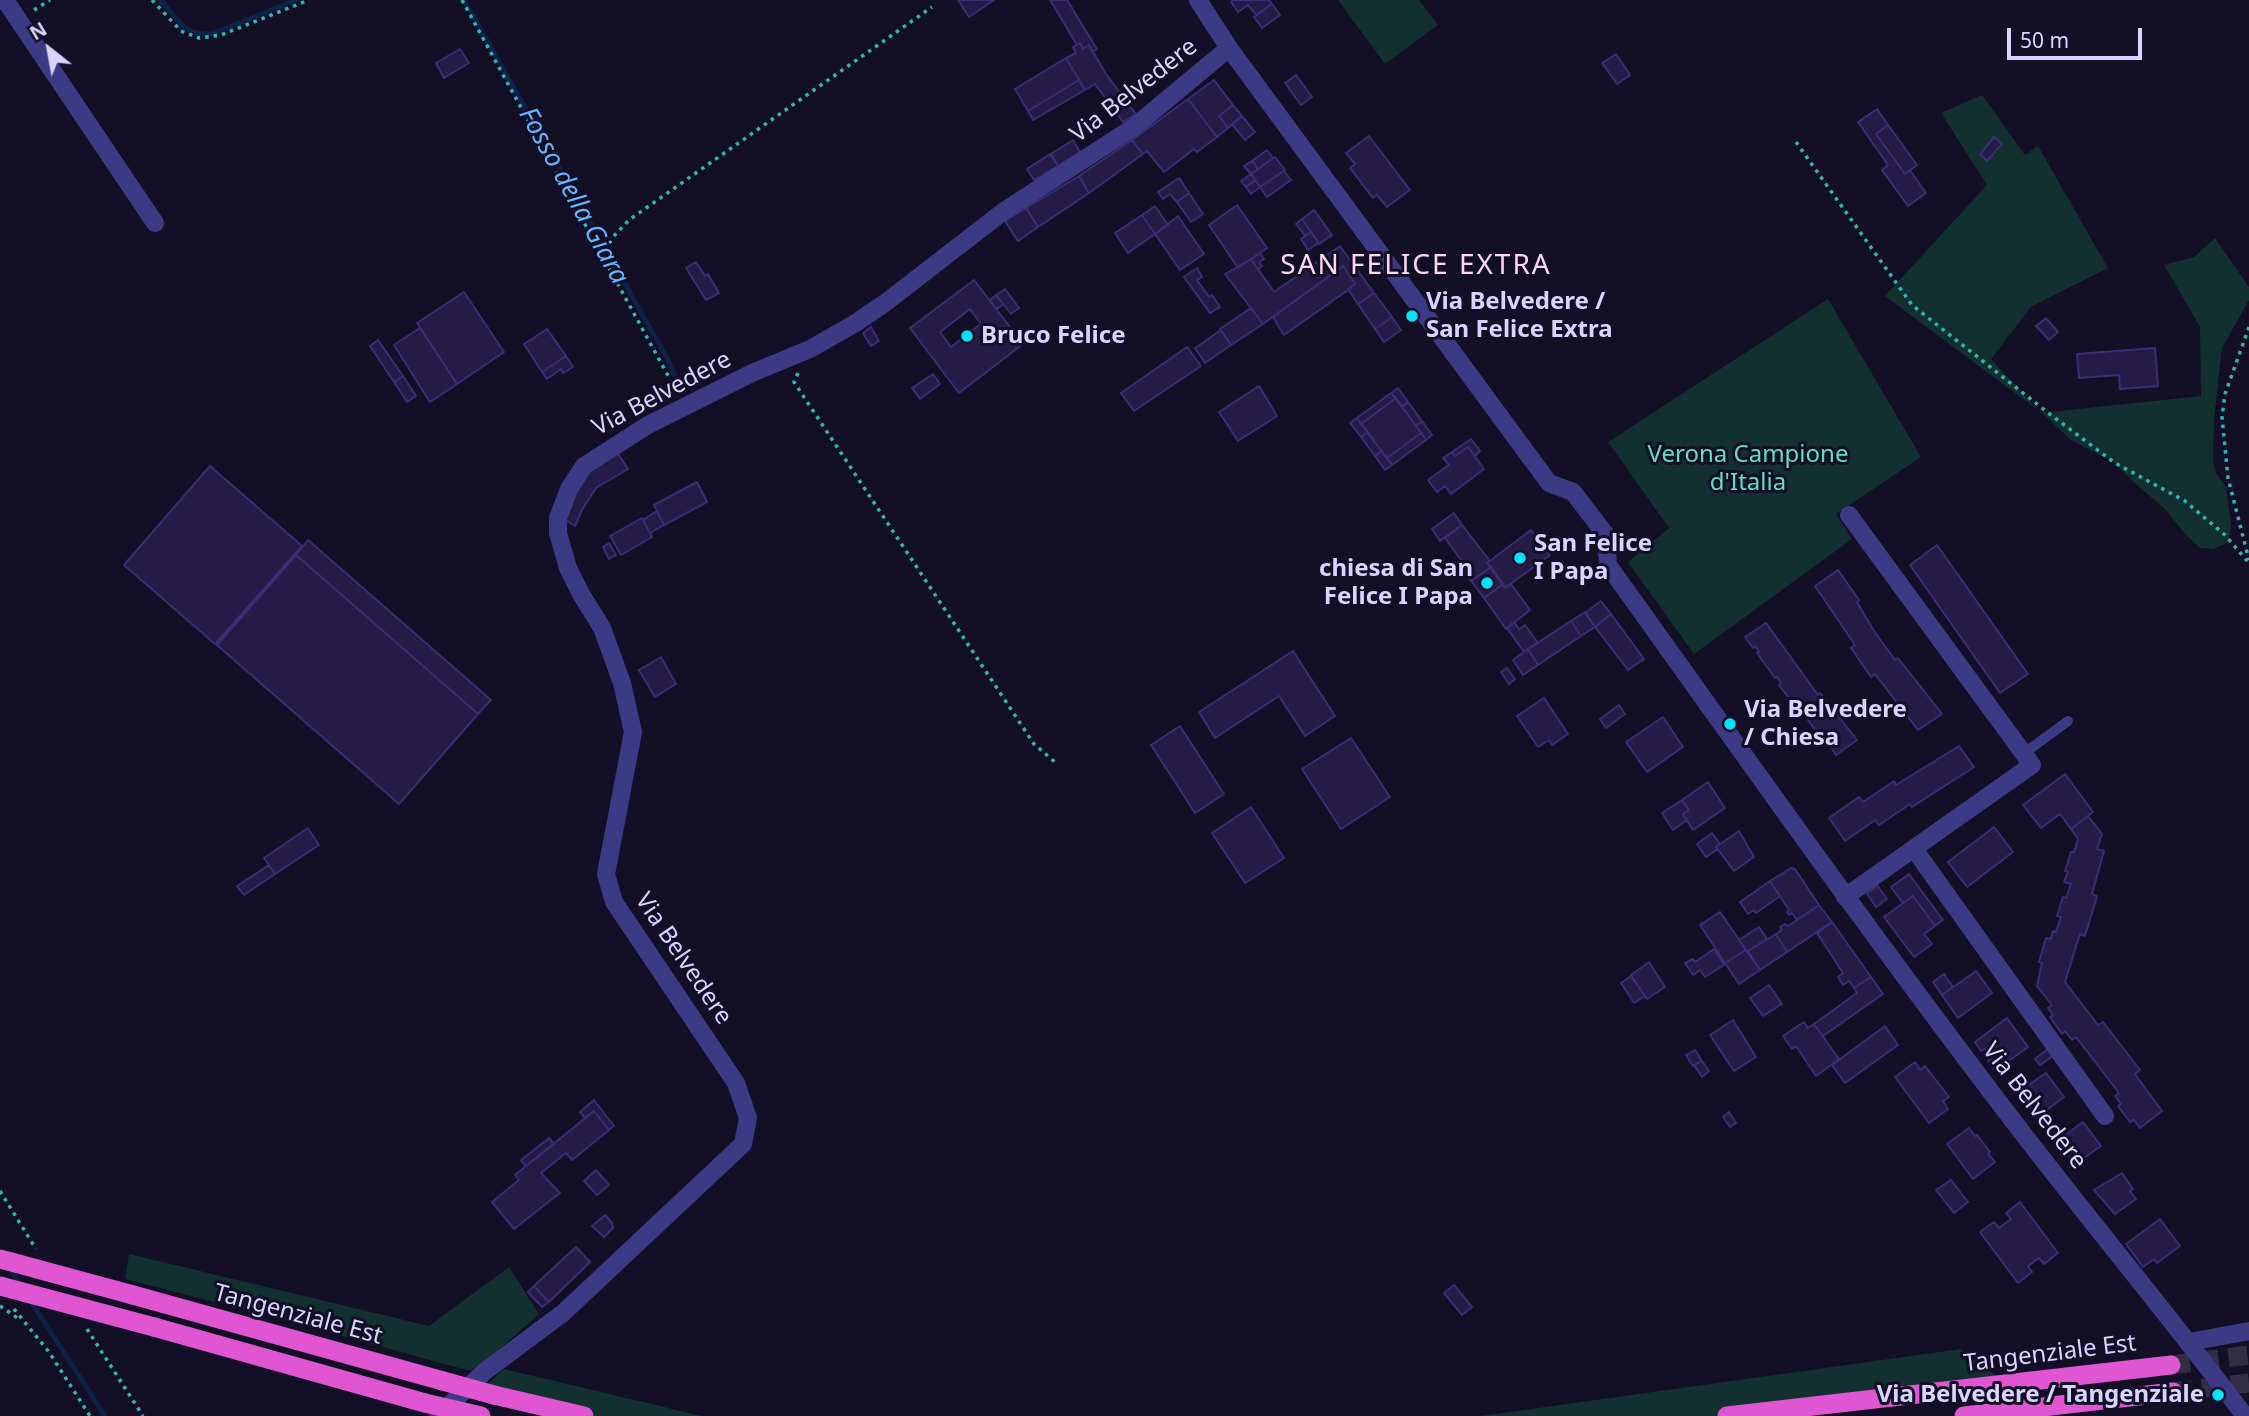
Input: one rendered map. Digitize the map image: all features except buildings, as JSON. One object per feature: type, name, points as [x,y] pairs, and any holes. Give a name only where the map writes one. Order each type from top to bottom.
[{"type":"highway","name":"Tangenziale Est","points":[[0,1259],[495,1395],[584,1416]]},
{"type":"highway","name":"Tangenziale Est","points":[[4,1294],[153,1326],[431,1409],[481,1416]]},
{"type":"highway","name":"Tangenziale Est","points":[[1727,1416],[2171,1364]]},
{"type":"highway","name":"Tangenziale Est","points":[[1964,1416],[2173,1392]]},
{"type":"street","points":[[5,0],[155,223]]},
{"type":"street","name":"Via Belvedere","points":[[1198,0],[1229,48],[1549,483],[1573,492],[1606,535],[1608,565],[1845,897],[2015,1123],[2245,1416]]},
{"type":"street","name":"Via Belvedere","points":[[431,1409],[563,1313],[743,1144],[748,1118],[736,1083],[614,902],[606,874],[633,732],[622,683],[602,628],[568,568],[558,533],[558,518],[569,489],[584,466],[638,431],[752,373],[810,349],[885,303],[1004,211],[1134,127],[1229,48]]},
{"type":"street","points":[[1845,897],[2032,765],[1849,515]]},
{"type":"street","name":"Via Belvedere","points":[[1914,849],[2105,1115]]},
{"type":"street","points":[[2189,1342],[2249,1331]]},
{"type":"lane","points":[[2023,754],[2068,721]]},
{"type":"path","points":[[152,0],[181,31],[200,38],[221,35],[309,0]]},
{"type":"path","points":[[462,0],[685,406]]},
{"type":"path","points":[[603,259],[612,238],[629,220],[932,7]]},
{"type":"path","points":[[1796,142],[1912,305],[2115,463],[2185,501],[2225,535],[2249,561]]},
{"type":"path","points":[[2249,327],[2225,394],[2222,416],[2228,478],[2249,561]]},
{"type":"path","points":[[810,349],[794,382],[1034,744],[1056,763]]},
{"type":"path","points":[[0,1191],[25,1231]]},
{"type":"path","points":[[4,1294],[49,1352],[90,1416]]},
{"type":"path","points":[[0,1307],[24,1322]]},
{"type":"path","points":[[115,1372],[143,1416]]},
{"type":"green space","points":[[1338,0],[1419,0],[1438,25],[1385,64]]},
{"type":"green space","points":[[1982,95],[2025,155],[2038,146],[2108,268],[2031,307],[1991,359],[2039,411],[1885,296],[1987,185],[1941,113]]},
{"type":"green space","points":[[2215,238],[2249,287],[2249,300],[2222,348],[2214,420],[2213,460],[2216,473],[2226,487],[2231,525],[2229,542],[2213,549],[2200,548],[2164,508],[2115,463],[2071,440],[2042,413],[2201,396],[2200,327],[2164,265],[2194,257]]},
{"type":"green space","name":"Verona Campione d'Italia","points":[[1828,299],[1921,457],[1836,514],[1852,539],[1694,654],[1628,562],[1669,528],[1608,442]]},
{"type":"green space","points":[[129,1254],[429,1326],[509,1267],[539,1314],[486,1361],[470,1371],[125,1279]]},
{"type":"green space","points":[[1961,1349],[1997,1376],[1724,1416],[1481,1416]]},
{"type":"green space","points":[[504,1369],[702,1416],[594,1416],[484,1387]]},
{"type":"waterway","name":"Fosso della Giara","points":[[160,0],[184,27],[195,33],[212,34],[296,0]]},
{"type":"waterway","name":"Fosso della Giara","points":[[464,0],[667,358],[682,392]]},
{"type":"waterway","points":[[9,1267],[21,1286]]},
{"type":"waterway","points":[[30,1300],[105,1416]]},
{"type":"tunnel","points":[[2171,1365],[2249,1355]]},
{"type":"tunnel","points":[[2173,1392],[2249,1383]]},
{"type":"place","name":"Via Belvedere / San Felice Extra","points":[[1412,316]]},
{"type":"place","name":"Bruco Felice","points":[[967,336]]},
{"type":"place","name":"San Felice I Papa","points":[[1520,558]]},
{"type":"place","name":"chiesa di San Felice I Papa","points":[[1487,583]]},
{"type":"place","name":"Via Belvedere / Chiesa","points":[[1730,724]]},
{"type":"place","name":"Via Belvedere / Tangenziale","points":[[2218,1395]]},
{"type":"district","name":"SAN FELICE EXTRA","points":[[1416,266]]}]
